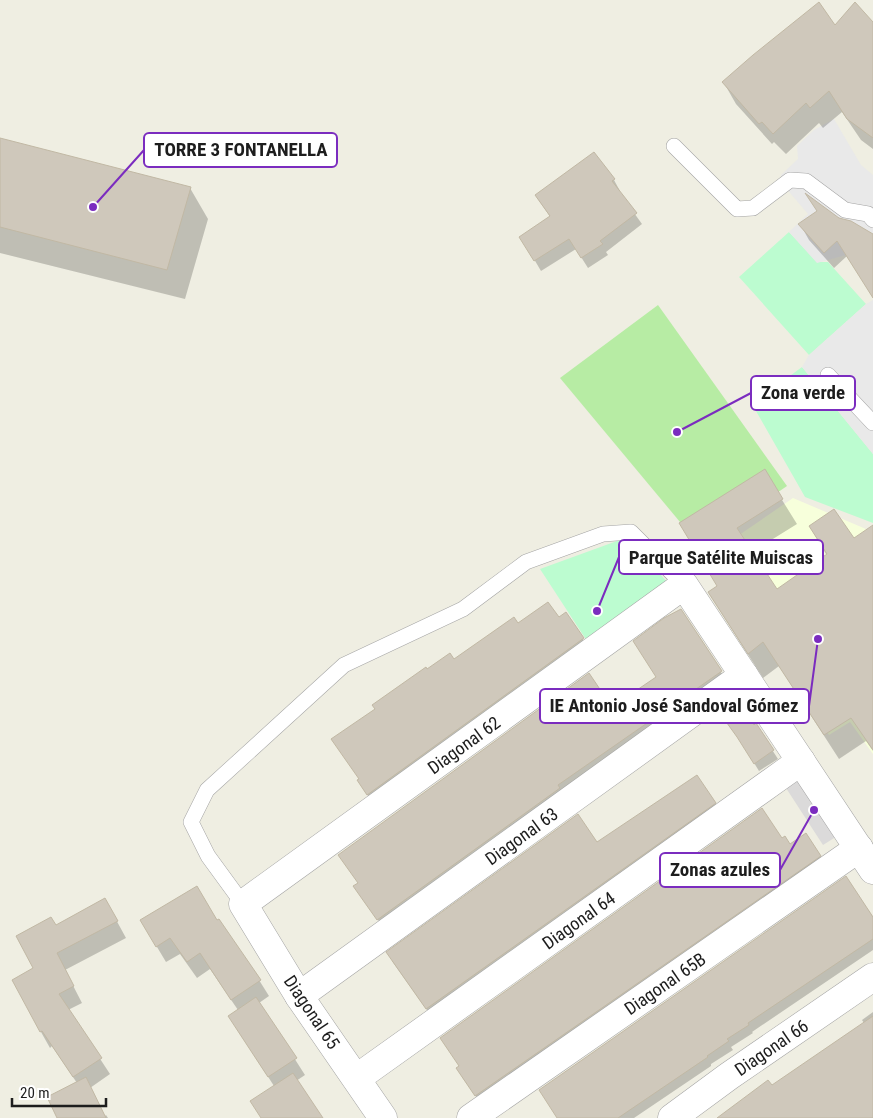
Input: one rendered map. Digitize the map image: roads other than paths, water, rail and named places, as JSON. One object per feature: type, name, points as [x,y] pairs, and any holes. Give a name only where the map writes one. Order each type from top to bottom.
[{"type":"street","points":[[684,585],[866,859]]},
{"type":"street","name":"Diagonal 62","points":[[243,904],[684,585]]},
{"type":"street","name":"Diagonal 63","points":[[299,996],[744,676]]},
{"type":"street","name":"Diagonal 64","points":[[356,1078],[801,761]]},
{"type":"street","name":"Diagonal 65B","points":[[470,1118],[866,859]]},
{"type":"street","name":"Diagonal 65","points":[[243,904],[299,996],[383,1118]]},
{"type":"street","name":"Diagonal 66","points":[[672,1118],[737,1070],[873,977]]},
{"type":"lane","points":[[674,146],[737,209],[753,208],[790,180],[806,181],[845,210],[868,214],[873,220]]},
{"type":"lane","points":[[828,375],[873,423]]},
{"type":"lane","points":[[243,904],[208,856],[191,822],[207,790],[344,665],[463,609],[526,562],[603,534],[631,532],[684,585]]},
{"type":"place","name":"TORRE 3 FONTANELLA","points":[[93,207]]},
{"type":"place","name":"Zona verde","points":[[677,432]]},
{"type":"place","name":"Parque Satélite Muiscas","points":[[597,611]]},
{"type":"place","name":"IE Antonio José Sandoval Gómez","points":[[818,639]]},
{"type":"place","name":"Zonas azules","points":[[814,810]]}]
